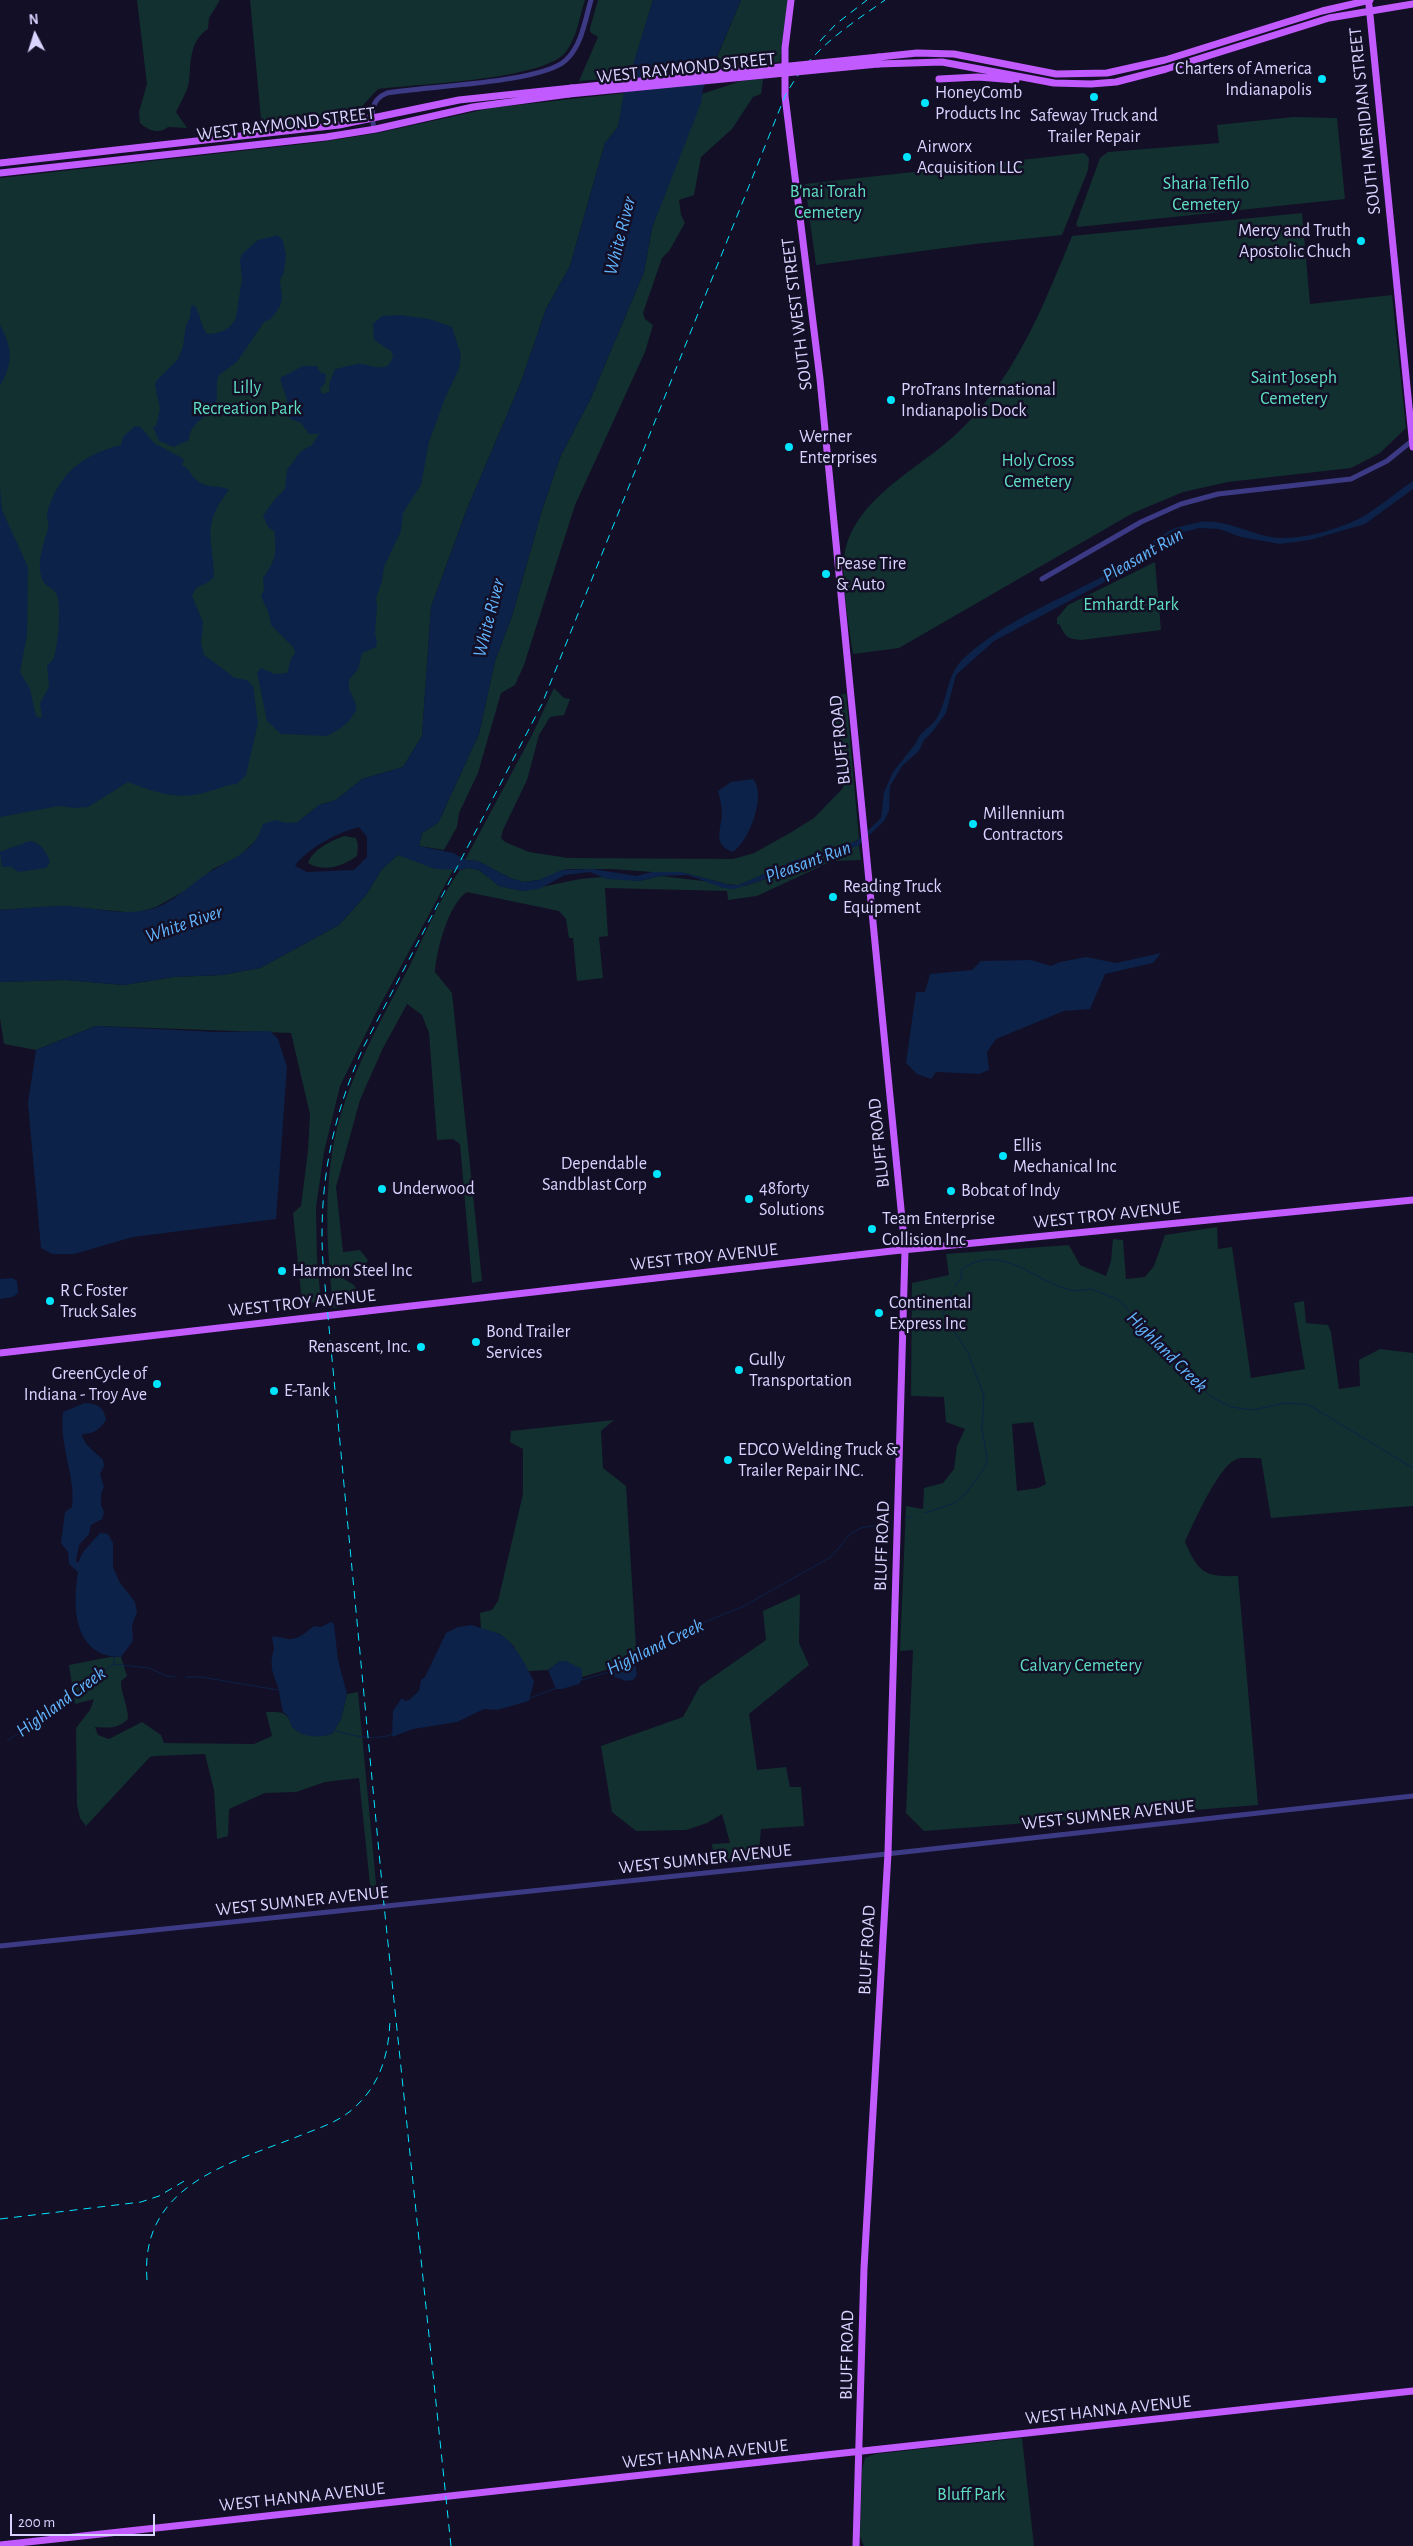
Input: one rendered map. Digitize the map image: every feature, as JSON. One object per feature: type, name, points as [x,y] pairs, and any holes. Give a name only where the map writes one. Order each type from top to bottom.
[{"type":"main road","name":"SOUTH WEST STREET","points":[[791,0],[784,76],[816,345],[836,549]]},
{"type":"main road","name":"WEST RAYMOND STREET","points":[[0,163],[321,127],[372,119],[459,100],[571,91],[878,60],[922,53],[954,54],[1056,74],[1107,73],[1142,66],[1322,11],[1369,0]]},
{"type":"main road","name":"SOUTH MERIDIAN STREET","points":[[1369,0],[1413,448]]},
{"type":"main road","name":"WEST RAYMOND STREET","points":[[878,60],[942,62],[1035,80],[1079,84],[1129,79],[1326,19],[1369,10],[1413,4]]},
{"type":"main road","points":[[938,79],[987,78],[1035,80]]},
{"type":"main road","name":"WEST RAYMOND STREET","points":[[0,173],[317,138],[374,129],[473,106],[571,91]]},
{"type":"main road","name":"BLUFF ROAD","points":[[836,549],[905,1250],[888,1853],[864,2268],[856,2546]]},
{"type":"main road","name":"WEST TROY AVENUE","points":[[0,1353],[905,1250],[1413,1200]]},
{"type":"main road","name":"WEST HANNA AVENUE","points":[[0,2545],[1413,2391]]},
{"type":"street","points":[[374,129],[371,113],[374,103],[387,93],[527,76],[554,69],[566,60],[576,47],[591,0]]},
{"type":"street","points":[[1042,579],[1141,522],[1181,504],[1218,494],[1351,478],[1387,462],[1413,440]]},
{"type":"street","name":"WEST SUMNER AVENUE","points":[[0,1946],[1413,1796]]},
{"type":"green space","points":[[137,0],[220,0],[209,18],[208,29],[194,46],[188,86],[176,112],[187,128],[168,127],[157,131],[146,128],[140,123],[139,112],[147,84]]},
{"type":"green space","points":[[250,0],[585,0],[569,47],[565,53],[552,62],[506,75],[448,83],[378,89],[364,104],[357,117],[272,128],[264,125],[261,119]]},
{"type":"green space","points":[[598,0],[653,0],[630,77],[579,81],[598,37],[590,32],[590,28]]},
{"type":"green space","points":[[741,0],[788,0],[780,62],[712,69]]},
{"type":"green space","points":[[763,79],[761,94],[753,97],[732,129],[701,157],[694,195],[679,200],[681,215],[685,223],[669,251],[662,258],[643,313],[645,319],[653,325],[645,352],[575,505],[524,665],[515,685],[501,693],[478,773],[459,813],[457,827],[444,850],[419,846],[422,833],[438,823],[479,734],[495,661],[512,616],[542,510],[561,455],[590,400],[644,272],[652,228],[702,94],[741,81]]},
{"type":"green space","name":"Lilly Recreation Park","points":[[625,93],[618,127],[605,143],[570,266],[546,309],[521,382],[467,509],[431,607],[422,736],[403,767],[362,779],[336,800],[319,805],[298,822],[261,831],[260,836],[240,856],[213,869],[192,887],[156,907],[136,913],[61,906],[0,910],[0,178],[321,142],[378,133],[491,108]]},
{"type":"green space","name":"Sharia Tefilo Cemetery","points":[[1293,117],[1337,118],[1345,199],[1078,227],[1076,224],[1100,158],[1108,152],[1219,143],[1217,125]]},
{"type":"green space","name":"B'nai Torah Cemetery","points":[[1084,153],[1089,158],[1088,170],[1062,235],[975,244],[816,265],[805,184]]},
{"type":"green space","name":"Holy Cross Cemetery","points":[[1302,213],[1310,304],[1392,295],[1406,428],[1380,453],[1351,468],[1228,482],[1183,492],[1133,513],[899,648],[853,654],[846,606],[844,559],[848,540],[856,524],[867,508],[881,494],[961,429],[995,390],[1009,370],[1033,327],[1072,236]]},
{"type":"green space","name":"Emhardt Park","points":[[1155,562],[1161,630],[1081,640],[1068,637],[1060,625],[1057,624],[1057,618],[1068,605]]},
{"type":"green space","points":[[554,688],[564,698],[570,699],[564,715],[550,717],[539,735],[527,780],[503,830],[501,838],[505,842],[529,852],[568,858],[733,859],[754,853],[814,818],[843,788],[838,724],[834,724],[831,696],[846,694],[859,839],[847,846],[796,860],[739,885],[730,885],[681,872],[611,869],[567,869],[539,880],[524,882],[510,878],[478,861],[465,860],[532,735]]},
{"type":"green space","points":[[344,836],[356,838],[358,845],[357,856],[345,863],[327,868],[321,868],[308,863],[318,850]]},
{"type":"green space","points":[[859,845],[861,860],[832,861],[757,896],[728,900],[727,891],[605,888],[608,936],[599,937],[603,978],[577,981],[573,938],[569,938],[566,919],[559,911],[467,892],[460,898],[445,928],[438,952],[435,972],[452,993],[482,1281],[472,1283],[460,1144],[453,1139],[437,1140],[429,1033],[422,1015],[407,1004],[382,1050],[360,1100],[336,1187],[343,1252],[360,1250],[368,1260],[366,1264],[348,1268],[344,1279],[354,1285],[356,1289],[343,1296],[342,1307],[333,1308],[327,1216],[331,1160],[342,1109],[361,1060],[439,905],[460,870],[468,868],[479,870],[499,886],[522,891],[580,879],[602,877],[639,881],[661,876],[745,886],[780,874],[808,860]]},
{"type":"green space","points":[[398,855],[441,869],[454,868],[377,1011],[340,1086],[324,1152],[316,1207],[317,1260],[321,1302],[302,1303],[293,1213],[301,1206],[308,1151],[310,1114],[291,1033],[96,1026],[36,1050],[4,1044],[0,1018],[0,982],[65,980],[124,985],[173,977],[222,975],[260,968],[339,925],[366,895],[382,869]]},
{"type":"green space","name":"Calvary Cemetery","points":[[1217,1227],[1218,1249],[1232,1247],[1251,1378],[1305,1369],[1294,1303],[1304,1301],[1306,1323],[1328,1325],[1331,1332],[1339,1389],[1360,1386],[1359,1360],[1380,1349],[1413,1353],[1413,1506],[1271,1518],[1261,1458],[1246,1458],[1237,1459],[1222,1472],[1200,1509],[1185,1542],[1194,1561],[1199,1567],[1210,1574],[1238,1576],[1258,1805],[924,1831],[906,1813],[913,1650],[900,1651],[906,1506],[923,1509],[924,1488],[943,1483],[954,1469],[957,1446],[965,1429],[946,1422],[944,1397],[911,1396],[912,1283],[949,1275],[946,1254],[1069,1245],[1080,1265],[1106,1276],[1111,1261],[1113,1239],[1123,1240],[1126,1279],[1145,1277],[1154,1266],[1165,1235]],"holes":[[[1033,1422],[1046,1484],[1038,1488],[1017,1491],[1012,1424]]]},
{"type":"green space","points":[[614,1420],[601,1431],[603,1468],[626,1486],[636,1647],[634,1656],[625,1657],[609,1665],[609,1669],[582,1677],[581,1669],[560,1661],[548,1670],[528,1671],[516,1653],[514,1646],[500,1634],[481,1629],[480,1613],[492,1610],[498,1601],[523,1494],[523,1449],[510,1442],[511,1431]]},
{"type":"green space","points":[[800,1594],[799,1643],[809,1665],[749,1714],[757,1770],[786,1767],[790,1787],[801,1787],[804,1826],[761,1829],[758,1862],[737,1862],[713,1853],[712,1844],[730,1843],[722,1814],[707,1823],[686,1830],[636,1831],[612,1812],[601,1746],[683,1717],[700,1686],[766,1640],[763,1611]]},
{"type":"green space","points":[[110,1657],[121,1657],[127,1676],[121,1681],[128,1719],[117,1726],[109,1728],[95,1727],[98,1735],[109,1739],[142,1722],[161,1735],[164,1743],[254,1744],[272,1736],[266,1712],[286,1715],[292,1727],[332,1734],[341,1719],[347,1694],[358,1692],[377,1894],[371,1894],[359,1778],[325,1782],[296,1792],[265,1793],[229,1809],[228,1836],[217,1839],[214,1790],[205,1754],[155,1756],[150,1757],[86,1826],[80,1818],[77,1805],[76,1728],[90,1710],[94,1699],[75,1704],[69,1665]]},
{"type":"green space","name":"Bluff Park","points":[[1022,2438],[1034,2546],[864,2546],[860,2536],[862,2470],[865,2458],[875,2454]]},
{"type":"water","points":[[653,0],[741,0],[703,89],[701,103],[652,228],[644,272],[590,400],[561,455],[542,510],[512,616],[495,661],[479,734],[438,823],[422,833],[419,846],[453,853],[466,860],[478,861],[510,878],[524,882],[539,880],[562,870],[593,869],[636,876],[652,872],[681,872],[730,885],[739,885],[795,860],[857,841],[881,818],[884,792],[893,772],[920,735],[937,718],[954,671],[965,657],[1000,630],[1118,568],[1167,532],[1177,527],[1214,522],[1277,538],[1316,534],[1342,526],[1364,516],[1413,481],[1413,489],[1365,524],[1310,540],[1280,544],[1241,537],[1219,529],[1199,528],[1184,532],[1172,537],[1118,575],[994,641],[956,675],[946,713],[924,740],[919,751],[902,766],[890,786],[889,811],[884,821],[858,846],[808,860],[780,874],[735,889],[723,888],[688,875],[661,876],[639,881],[607,879],[590,872],[565,875],[539,889],[522,891],[499,886],[479,870],[468,868],[460,870],[435,869],[398,855],[382,869],[366,895],[339,925],[260,968],[222,975],[173,977],[124,985],[65,980],[0,982],[0,910],[73,906],[132,912],[155,908],[171,900],[207,874],[244,852],[255,841],[263,824],[275,820],[287,823],[298,822],[319,805],[336,800],[362,779],[403,767],[422,736],[431,607],[467,509],[521,382],[546,309],[570,266],[605,143],[618,127],[623,97]],"holes":[[[359,827],[367,837],[367,857],[354,870],[307,872],[295,866],[315,847],[343,832]]]},
{"type":"water","points":[[278,235],[283,241],[286,255],[284,273],[280,280],[282,300],[279,308],[271,319],[264,322],[237,362],[219,375],[214,411],[194,426],[189,440],[174,447],[159,441],[153,427],[156,426],[160,409],[155,386],[156,381],[178,359],[183,346],[191,306],[194,305],[196,308],[207,334],[220,332],[228,328],[236,317],[242,279],[240,260],[242,254],[258,240]]},
{"type":"water","points":[[400,315],[429,319],[452,327],[461,355],[459,369],[445,398],[429,442],[421,485],[403,513],[401,531],[384,567],[382,581],[376,598],[376,647],[362,653],[358,669],[349,680],[349,689],[356,704],[356,710],[350,720],[327,736],[281,734],[267,721],[257,673],[261,668],[275,674],[287,673],[292,656],[295,654],[294,648],[271,625],[269,614],[261,596],[264,590],[263,578],[271,566],[275,551],[274,531],[268,527],[263,516],[274,500],[285,489],[287,470],[301,451],[312,445],[319,434],[309,434],[301,423],[291,419],[287,414],[287,400],[280,378],[303,366],[317,366],[320,372],[326,374],[325,383],[320,389],[322,394],[329,392],[330,381],[335,369],[356,364],[379,367],[388,365],[393,355],[391,351],[374,340],[373,324],[382,316]]},
{"type":"water","points":[[0,325],[7,341],[10,356],[7,370],[0,386]]},
{"type":"water","points":[[135,426],[141,427],[154,443],[184,459],[182,465],[199,482],[229,490],[220,502],[212,522],[211,541],[214,577],[196,588],[192,596],[203,622],[201,643],[204,655],[235,678],[247,680],[253,686],[258,723],[246,775],[237,784],[186,796],[157,792],[128,782],[88,807],[59,806],[0,817],[0,487],[2,510],[28,567],[27,635],[20,672],[30,689],[36,716],[42,718],[40,703],[49,687],[47,666],[53,660],[55,652],[59,615],[56,593],[43,582],[40,570],[48,526],[47,513],[58,487],[74,468],[95,454],[121,445],[123,437]]},
{"type":"water","points":[[753,779],[757,786],[758,796],[754,817],[745,838],[733,852],[726,849],[720,841],[722,812],[718,791],[731,782]]},
{"type":"water","points":[[30,841],[41,846],[45,851],[50,862],[46,868],[18,872],[11,867],[2,867],[0,852]]},
{"type":"water","points":[[1161,953],[1153,963],[1105,974],[1090,1009],[1064,1011],[996,1039],[987,1052],[989,1070],[979,1074],[936,1072],[931,1079],[917,1074],[906,1063],[916,992],[925,992],[930,974],[972,970],[981,961],[1031,960],[1051,966],[1060,962],[1086,957],[1116,963]]},
{"type":"water","points":[[96,1026],[217,1032],[270,1031],[278,1039],[287,1067],[276,1219],[133,1237],[74,1254],[52,1254],[41,1248],[28,1103],[36,1050]]},
{"type":"water","points":[[12,1278],[17,1281],[18,1293],[13,1297],[0,1299],[0,1279]]},
{"type":"water","points":[[85,1403],[100,1407],[104,1412],[106,1420],[96,1431],[82,1434],[86,1444],[103,1460],[104,1466],[100,1474],[104,1487],[101,1494],[101,1505],[104,1512],[102,1519],[91,1525],[89,1534],[79,1545],[76,1561],[78,1563],[83,1552],[100,1533],[108,1534],[113,1543],[113,1567],[120,1583],[135,1602],[137,1612],[132,1625],[133,1641],[121,1657],[105,1655],[94,1649],[85,1640],[77,1615],[76,1586],[78,1572],[69,1564],[68,1552],[61,1543],[65,1512],[72,1507],[73,1496],[63,1437],[63,1412]]},
{"type":"water","points":[[331,1622],[334,1624],[338,1660],[347,1694],[341,1719],[332,1734],[317,1736],[302,1734],[293,1728],[287,1715],[283,1712],[272,1668],[274,1649],[272,1637],[295,1638],[301,1636],[314,1626],[321,1627]]},
{"type":"water","points":[[472,1625],[499,1634],[515,1648],[534,1681],[529,1701],[497,1710],[484,1709],[457,1722],[413,1729],[392,1737],[393,1711],[402,1698],[405,1701],[409,1700],[419,1691],[421,1680],[425,1677],[446,1633],[458,1627]]},
{"type":"water","points":[[634,1656],[637,1675],[633,1680],[626,1681],[610,1675],[609,1665],[625,1657]]},
{"type":"water","points":[[560,1661],[566,1661],[582,1669],[582,1679],[579,1684],[556,1689],[548,1670]]},
{"type":"waterway","name":"Highland Creek","points":[[955,1286],[961,1278],[962,1269],[975,1262],[1002,1261],[1015,1265],[1066,1289],[1073,1291],[1091,1289],[1117,1299],[1161,1341],[1210,1396],[1231,1407],[1252,1410],[1286,1403],[1309,1405],[1413,1468]]},
{"type":"waterway","name":"Highland Creek","points":[[924,1513],[953,1504],[966,1493],[986,1466],[987,1458],[982,1430],[984,1396],[968,1353],[943,1314],[952,1290]]},
{"type":"waterway","name":"Highland Creek","points":[[905,1518],[911,1517]]},
{"type":"waterway","name":"Highland Creek","points":[[635,1658],[680,1632],[742,1607],[831,1557],[850,1534],[861,1528],[891,1522]]},
{"type":"waterway","name":"Highland Creek","points":[[114,1657],[114,1664]]},
{"type":"waterway","name":"Highland Creek","points":[[7,1741],[62,1706],[94,1674],[103,1672],[114,1664],[149,1668],[167,1676],[175,1677]]},
{"type":"waterway","name":"Highland Creek","points":[[582,1680],[609,1672]]},
{"type":"waterway","name":"Highland Creek","points":[[186,1677],[201,1677],[278,1690]]},
{"type":"waterway","name":"Highland Creek","points":[[530,1698],[557,1688]]},
{"type":"waterway","name":"Highland Creek","points":[[334,1730],[364,1737],[379,1737],[393,1734]]},
{"type":"railway","points":[[820,41],[836,24],[867,0]]},
{"type":"railway","points":[[451,2546],[384,1905],[323,1264],[322,1235],[325,1180],[343,1099],[364,1046],[542,704],[785,96],[805,66],[817,53],[842,31],[885,0]]},
{"type":"railway","points":[[147,2280],[149,2247],[158,2220],[174,2199],[196,2182],[221,2167],[324,2126],[349,2113],[371,2089],[382,2067],[388,2044],[390,2019]]},
{"type":"railway","points":[[0,2219],[141,2202],[159,2196],[186,2180]]},
{"type":"place","name":"Charters of America Indianapolis","points":[[1322,79]]},
{"type":"place","name":"Safeway Truck and Trailer Repair","points":[[1094,97]]},
{"type":"place","name":"HoneyComb Products Inc","points":[[925,103]]},
{"type":"place","name":"Airworx Acquisition LLC","points":[[907,157]]},
{"type":"place","name":"Mercy and Truth Apostolic Chuch","points":[[1361,241]]},
{"type":"place","name":"ProTrans International Indianapolis Dock","points":[[891,400]]},
{"type":"place","name":"Werner Enterprises","points":[[789,447]]},
{"type":"place","name":"Pease Tire & Auto","points":[[826,574]]},
{"type":"place","name":"Millennium Contractors","points":[[973,824]]},
{"type":"place","name":"Reading Truck Equipment","points":[[833,897]]},
{"type":"place","name":"Ellis Mechanical Inc","points":[[1003,1156]]},
{"type":"place","name":"Dependable Sandblast Corp","points":[[657,1174]]},
{"type":"place","name":"Underwood","points":[[382,1189]]},
{"type":"place","name":"Bobcat of Indy","points":[[951,1191]]},
{"type":"place","name":"48forty Solutions","points":[[749,1199]]},
{"type":"place","name":"Team Enterprise Collision Inc","points":[[872,1229]]},
{"type":"place","name":"Harmon Steel Inc","points":[[282,1271]]},
{"type":"place","name":"R C Foster Truck Sales","points":[[50,1301]]},
{"type":"place","name":"Continental Express Inc","points":[[879,1313]]},
{"type":"place","name":"Bond Trailer Services","points":[[476,1342]]},
{"type":"place","name":"Renascent, Inc.","points":[[421,1347]]},
{"type":"place","name":"Gully Transportation","points":[[739,1370]]},
{"type":"place","name":"GreenCycle of Indiana - Troy Ave","points":[[157,1384]]},
{"type":"place","name":"E-Tank","points":[[274,1391]]},
{"type":"place","name":"EDCO Welding Truck & Trailer Repair INC.","points":[[728,1460]]},
{"type":"water label","name":"White River","points":[[620,236]]},
{"type":"water label","name":"Pleasant Run","points":[[1143,555]]},
{"type":"water label","name":"White River","points":[[489,618]]},
{"type":"water label","name":"Pleasant Run","points":[[808,862]]},
{"type":"water label","name":"White River","points":[[184,924]]},
{"type":"park label","name":"Saint Joseph Cemetery","points":[[1294,388]]}]
